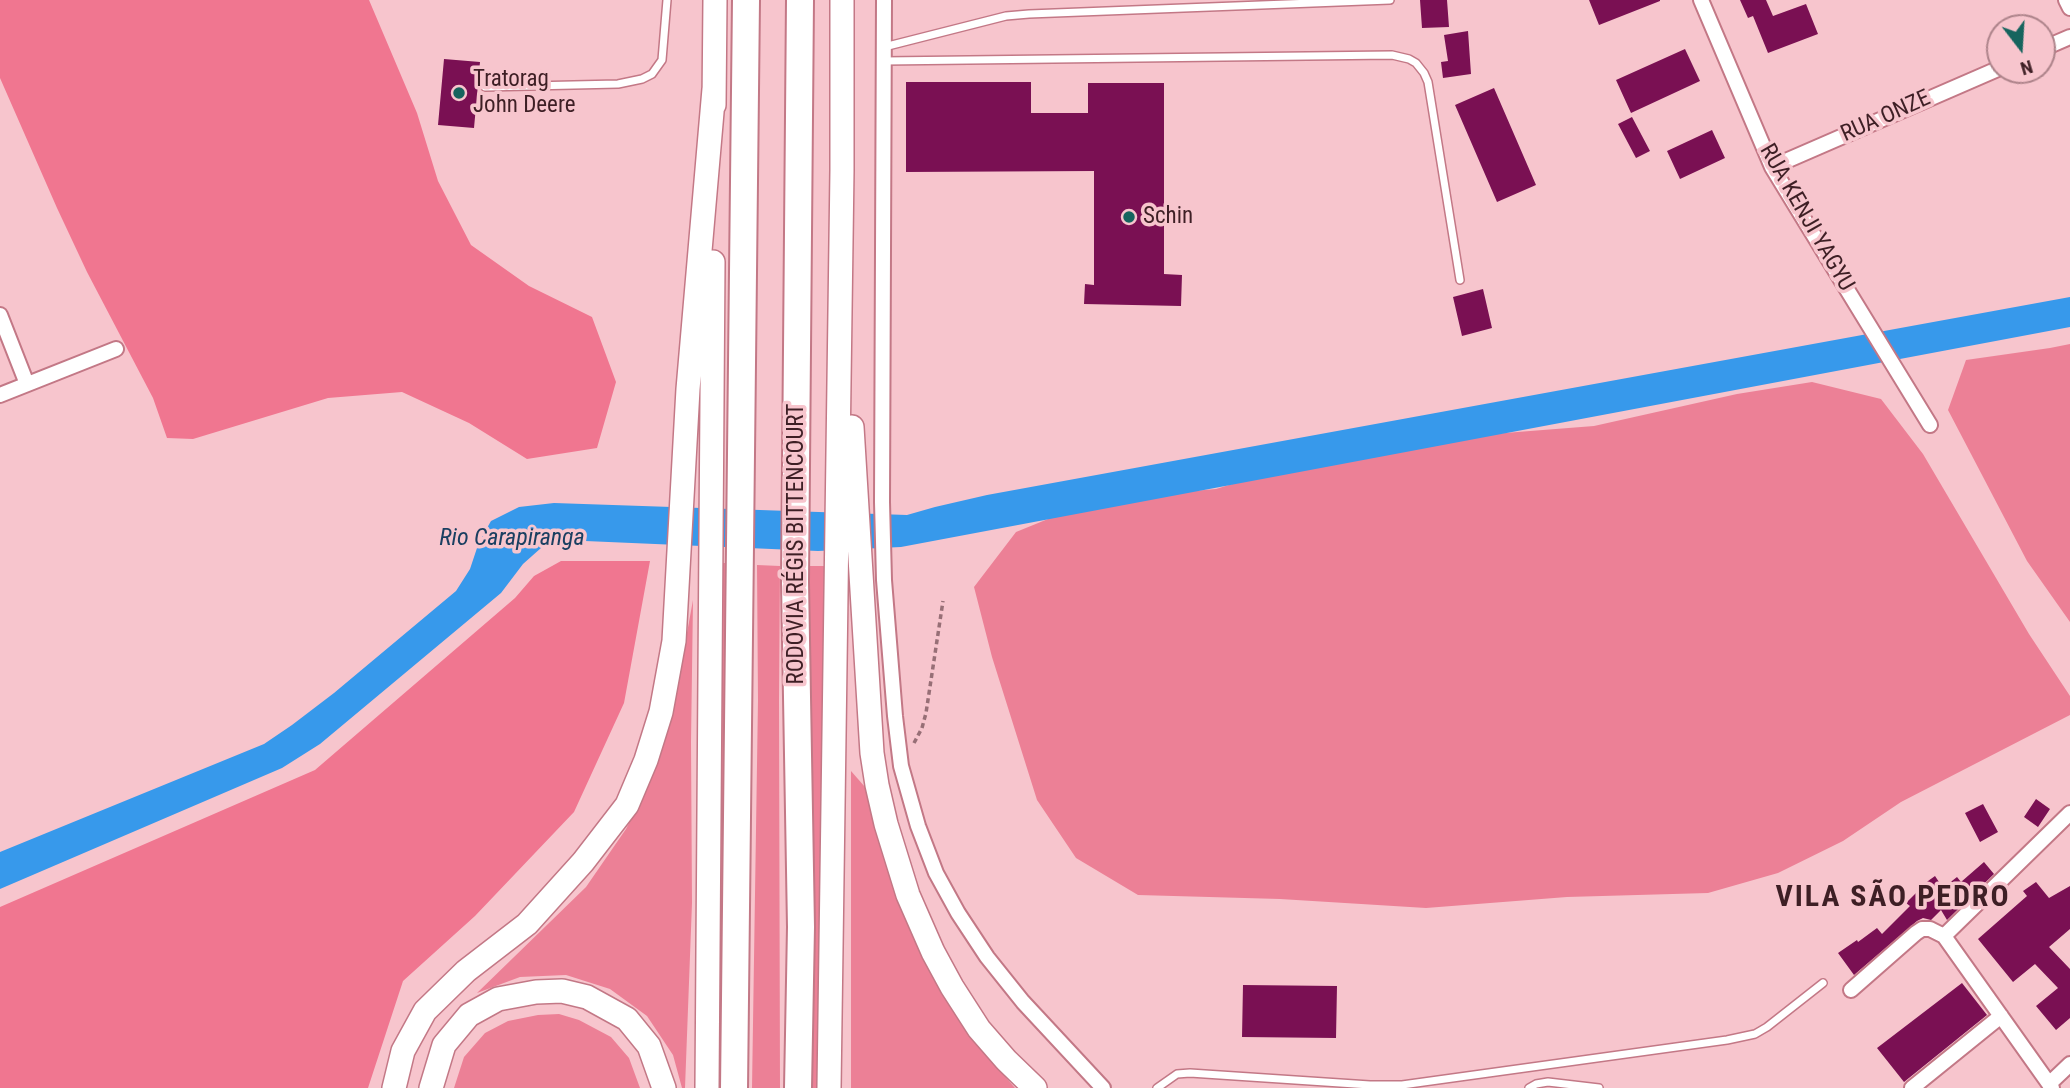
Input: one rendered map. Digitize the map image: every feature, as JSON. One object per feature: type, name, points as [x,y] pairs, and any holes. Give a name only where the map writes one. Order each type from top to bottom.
[{"type":"highway","points":[[734,1088],[746,0]]},
{"type":"highway","name":"RODOVIA RÉGIS BITTENCOURT","points":[[798,1088],[801,927],[795,582],[800,0]]},
{"type":"main road","points":[[707,1088],[715,0]]},
{"type":"main road","points":[[829,1088],[836,586],[847,506],[842,0]]},
{"type":"main road","points":[[394,1088],[403,1051],[425,1011],[466,971],[527,924],[583,862],[627,804],[646,760],[661,712],[674,641],[688,389],[714,89]]},
{"type":"main road","points":[[847,506],[873,581],[872,753],[877,785],[898,869],[933,951],[967,1012],[1006,1060],[1035,1088]]},
{"type":"main road","points":[[430,1088],[444,1045],[469,1015],[498,999],[537,992],[562,991],[587,997],[627,1019],[649,1046],[664,1088]]},
{"type":"street","points":[[884,0],[882,502],[873,581],[901,766],[918,826],[936,873],[958,913],[987,957],[1023,1002],[1103,1088]]},
{"type":"street","name":"RUA KENJI YAGYU","points":[[1701,0],[1772,167],[1930,425]]},
{"type":"street","points":[[2066,0],[2070,8]]},
{"type":"street","name":"RUA ONZE","points":[[1772,167],[1986,74]]},
{"type":"street","points":[[0,315],[27,384]]},
{"type":"street","points":[[0,396],[116,349]]},
{"type":"street","points":[[1944,936],[2070,813]]},
{"type":"street","points":[[1852,990],[1916,933],[1922,929],[1930,929],[1944,936],[2050,1086],[2070,1064]]},
{"type":"street","points":[[1912,1088],[2001,1016]]},
{"type":"lane","points":[[485,87],[618,84],[642,79],[652,74],[662,60],[667,0]]},
{"type":"lane","points":[[883,54],[1006,16],[1390,0]]},
{"type":"lane","points":[[883,54],[1392,55],[1409,59],[1424,73],[1428,82],[1460,280]]},
{"type":"lane","points":[[1157,1088],[1177,1074],[1190,1073],[1402,1085],[1727,1040],[1755,1034],[1767,1027],[1823,983]]},
{"type":"lane","points":[[1529,1088],[1548,1082],[1600,1088]]},
{"type":"path","points":[[901,766],[922,728],[926,713],[943,601]]},
{"type":"shaded area","points":[[0,0],[369,0],[417,113],[438,181],[471,245],[529,286],[592,317],[616,382],[597,448],[527,459],[469,423],[402,392],[328,398],[193,439],[167,438],[153,398],[87,272],[0,78]]},
{"type":"shaded area","points":[[2070,344],[2070,622],[2027,561],[1948,410],[1966,360]]},
{"type":"shaded area","points":[[1812,382],[1881,399],[1923,454],[2029,634],[2070,696],[2070,715],[1901,802],[1843,841],[1778,873],[1708,893],[1567,897],[1426,908],[1280,899],[1138,895],[1076,858],[1037,800],[992,657],[974,587],[1016,532],[1080,506],[1146,495],[1216,489],[1284,468],[1492,434],[1594,426],[1737,394]]},
{"type":"shaded area","points":[[561,561],[650,561],[624,703],[574,812],[475,916],[403,981],[368,1088],[0,1088],[0,907],[315,770],[515,598],[534,576]]},
{"type":"shaded area","points":[[718,563],[732,563],[727,1088],[715,1088]]},
{"type":"shaded area","points":[[757,565],[780,566],[780,1088],[752,1088],[758,700]]},
{"type":"shaded area","points":[[810,566],[827,566],[822,1088],[805,1088]]},
{"type":"shaded area","points":[[693,600],[692,903],[685,1088],[682,1088],[673,1055],[647,1016],[610,989],[566,975],[520,977],[477,993],[586,887],[626,829],[648,786],[664,741],[674,704]]},
{"type":"shaded area","points":[[851,771],[865,787],[894,890],[915,941],[946,999],[979,1046],[1015,1088],[851,1088]]},
{"type":"shaded area","points":[[559,1014],[579,1020],[611,1037],[629,1058],[640,1088],[454,1088],[464,1057],[485,1033],[508,1021]]},
{"type":"water","name":"Rio Carapiranga","points":[[2070,297],[2070,327],[901,547],[818,551],[562,540],[541,548],[523,564],[501,593],[320,744],[282,768],[0,889],[0,852],[264,744],[292,725],[456,591],[470,569],[479,542],[491,521],[519,507],[554,503],[907,515],[987,495]]},
{"type":"building","points":[[1420,0],[1447,0],[1449,27],[1422,28]]},
{"type":"building","points":[[1589,0],[1660,0],[1660,1],[1599,25]]},
{"type":"building","points":[[1740,0],[1766,0],[1773,16],[1806,4],[1818,34],[1768,53],[1753,16],[1748,18]]},
{"type":"building","points":[[1468,31],[1471,74],[1443,78],[1441,62],[1448,61],[1444,35]]},
{"type":"building","points":[[1685,49],[1700,81],[1631,113],[1616,80]]},
{"type":"building","name":"Tratorag John Deere","points":[[444,59],[480,62],[474,128],[438,125]]},
{"type":"building","name":"Schin","points":[[906,82],[1031,82],[1031,113],[1088,113],[1088,83],[1164,83],[1164,274],[1182,275],[1181,306],[1084,304],[1085,284],[1094,285],[1094,171],[906,172]]},
{"type":"building","points":[[1494,88],[1536,185],[1497,202],[1455,105]]},
{"type":"building","points":[[1632,117],[1650,151],[1636,158],[1618,124]]},
{"type":"building","points":[[1712,130],[1725,158],[1680,179],[1667,151]]},
{"type":"building","points":[[1483,289],[1492,328],[1462,336],[1453,297]]},
{"type":"building","points":[[2036,799],[2050,809],[2038,827],[2024,817]]},
{"type":"building","points":[[1983,804],[1998,832],[1980,842],[1965,813]]},
{"type":"building","points":[[1984,862],[1994,874],[1947,920],[1941,910],[1931,920],[1923,918],[1917,921],[1854,975],[1838,953],[1877,928],[1882,934],[1910,906],[1906,903],[1935,876],[1943,888],[1957,877],[1961,882]]},
{"type":"building","points":[[2036,882],[2049,898],[2070,886],[2070,929],[2049,947],[2070,969],[2070,1018],[2056,1030],[2036,1006],[2058,988],[2035,964],[2013,982],[1978,939],[2027,896],[2023,891]]},
{"type":"building","points":[[1962,983],[1987,1015],[1904,1082],[1877,1048]]},
{"type":"building","points":[[1243,985],[1337,986],[1336,1038],[1242,1037]]},
{"type":"place","name":"Tratorag John Deere","points":[[459,93]]},
{"type":"place","name":"Schin","points":[[1129,217]]},
{"type":"district","name":"VILA SÃO PEDRO","points":[[1893,898]]}]
